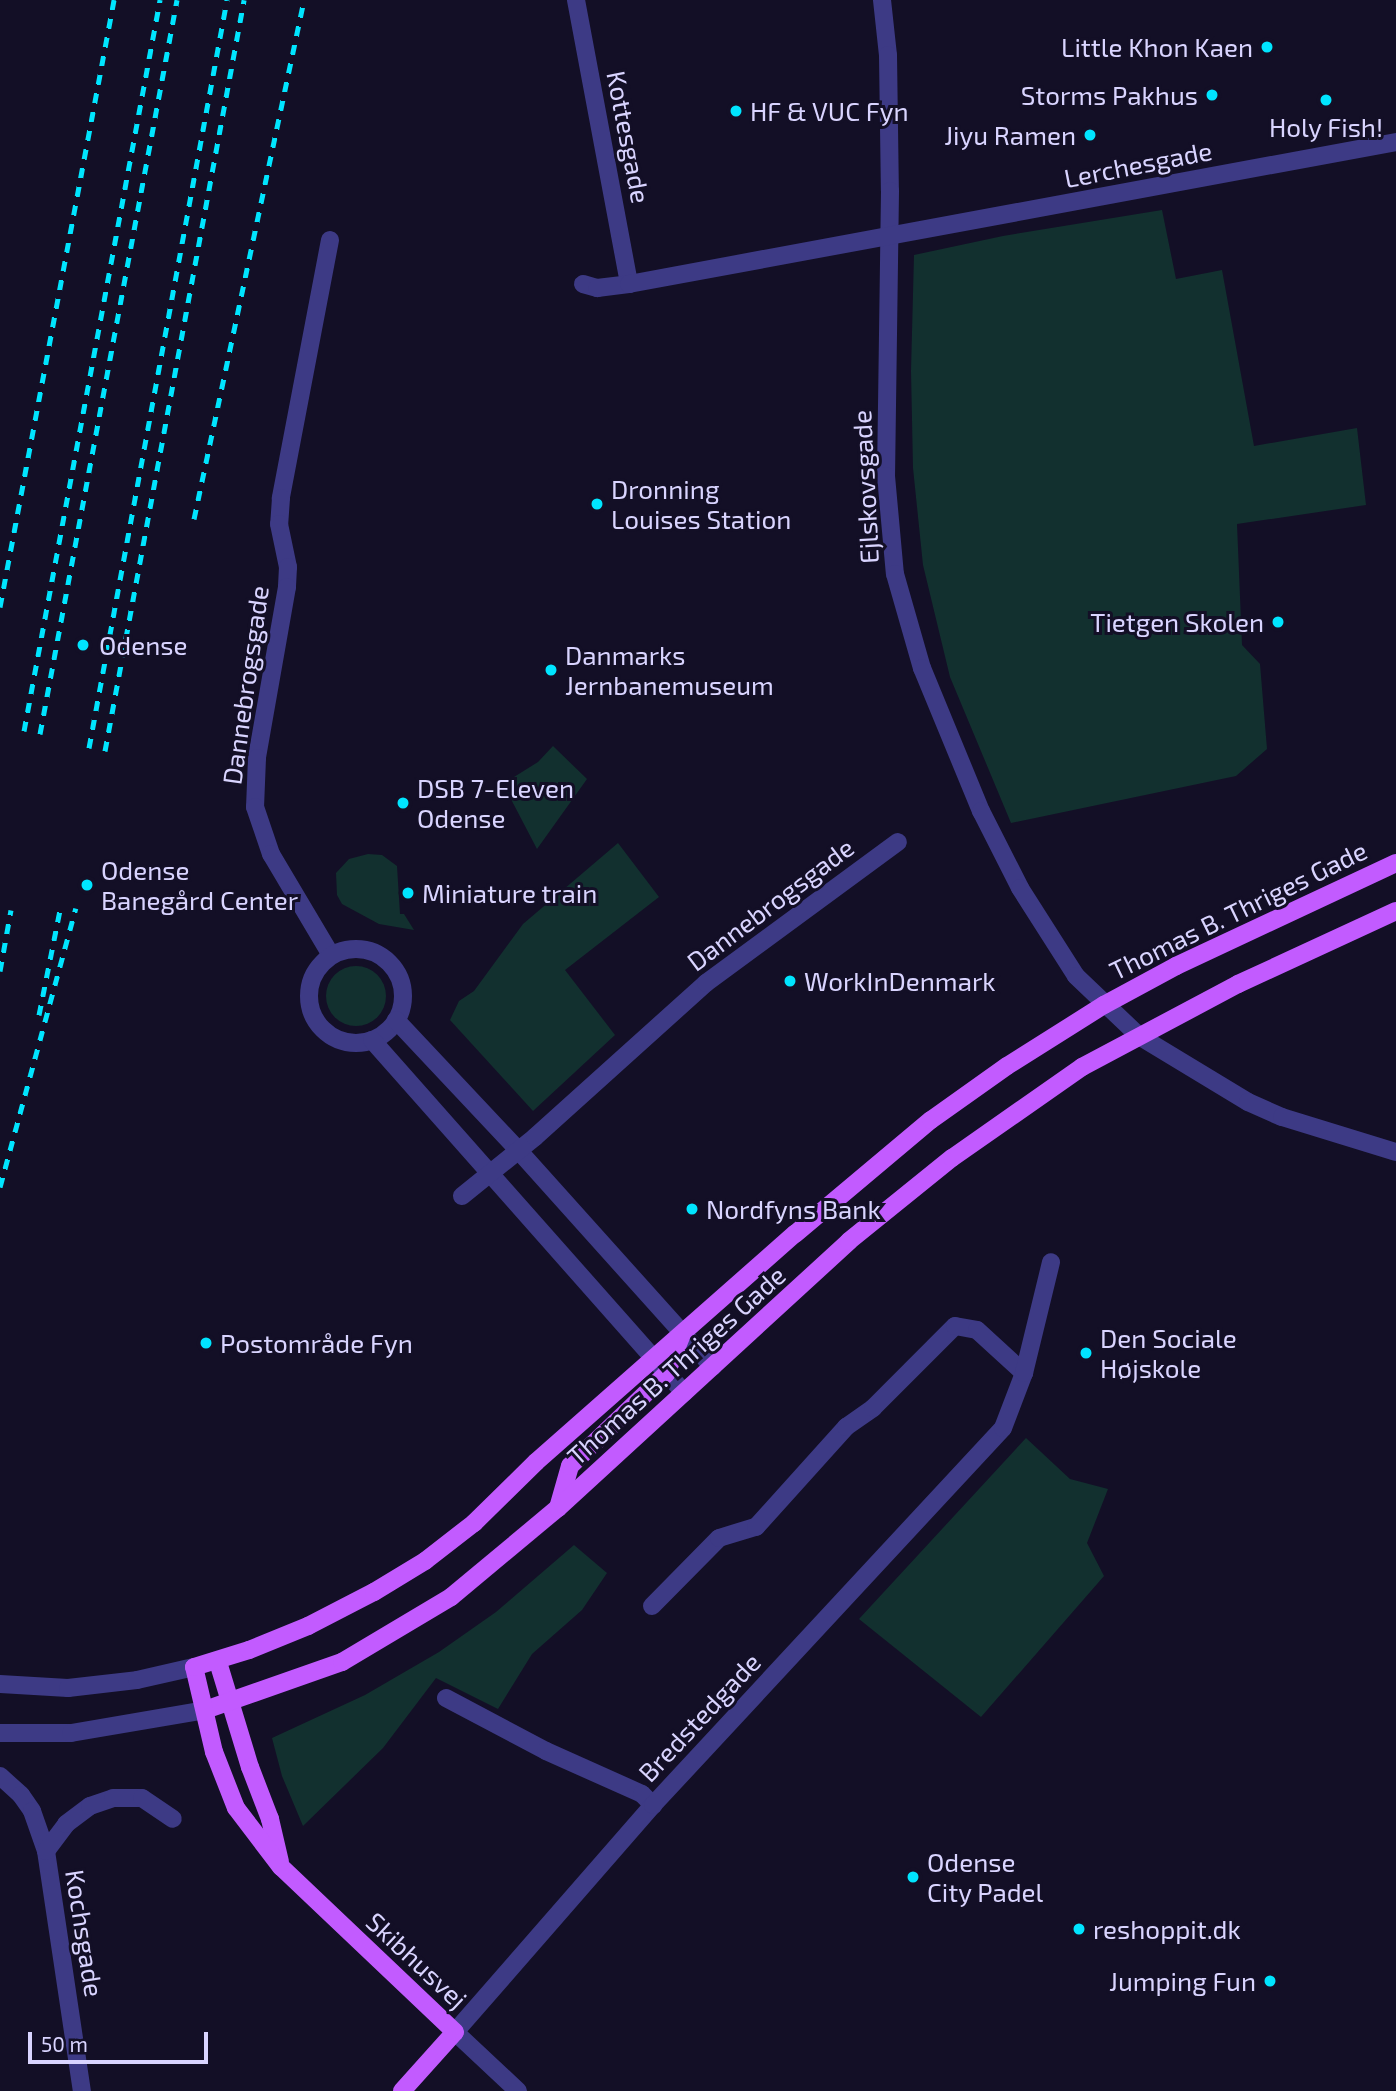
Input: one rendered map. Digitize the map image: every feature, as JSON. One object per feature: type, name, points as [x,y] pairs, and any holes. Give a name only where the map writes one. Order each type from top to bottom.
[{"type":"main road","name":"Thomas B. Thriges Gade","points":[[194,1667],[218,1662],[308,1626],[374,1592],[425,1561],[474,1523],[536,1462],[930,1120],[1104,1004],[1176,966],[1396,863]]},
{"type":"main road","name":"Thomas B. Thriges Gade","points":[[205,1710],[342,1662],[451,1597],[558,1508],[849,1241],[952,1158],[1082,1066],[1238,984],[1396,911]]},
{"type":"main road","points":[[558,1508],[570,1466],[666,1374],[682,1334]]},
{"type":"main road","points":[[218,1662],[270,1819],[281,1867]]},
{"type":"main road","name":"Skibhusvej","points":[[194,1667],[214,1752],[236,1808],[281,1867],[455,2032]]},
{"type":"main road","name":"Bredstedgade","points":[[402,2091],[455,2032]]},
{"type":"street","name":"Kottesgade","points":[[576,0],[629,284]]},
{"type":"street","name":"Ejlskovsgade","points":[[882,0],[888,55],[890,237],[886,476],[895,574],[922,668],[996,843],[1037,916],[1076,976],[1104,1004]]},
{"type":"street","name":"Lerchesgade","points":[[890,237],[1396,142]]},
{"type":"street","points":[[583,284],[597,288],[629,284],[890,237]]},
{"type":"street","name":"Dannebrogsgade","points":[[330,240],[281,498],[279,524],[288,567],[287,587],[257,758],[255,807],[271,854],[331,955]]},
{"type":"street","name":"Dannebrogsgade","points":[[462,1196],[519,1151],[717,975],[898,842]]},
{"type":"street","points":[[357,948],[371,951],[393,966],[403,991],[396,1020],[372,1040],[356,1043],[335,1038],[313,1017],[308,997],[312,977],[331,955],[357,948]]},
{"type":"street","name":"Thomas B. Thriges Gade","points":[[1104,1004],[1139,1036]]},
{"type":"street","points":[[396,1020],[519,1151],[713,1367]]},
{"type":"street","points":[[1139,1036],[1248,1102],[1282,1117],[1396,1152]]},
{"type":"street","points":[[372,1040],[684,1393]]},
{"type":"street","name":"Bredstedgade","points":[[455,2032],[653,1805],[1003,1428],[1024,1373],[1051,1262]]},
{"type":"street","points":[[652,1606],[719,1538],[756,1527],[846,1427],[873,1408],[955,1326],[976,1330],[1024,1373]]},
{"type":"street","name":"Thomas B. Thriges Gade","points":[[0,1685],[68,1688],[136,1680],[194,1667]]},
{"type":"street","points":[[446,1698],[546,1751],[642,1794],[653,1805]]},
{"type":"street","name":"Thomas B. Thriges Gade","points":[[0,1733],[71,1733],[205,1710]]},
{"type":"street","points":[[0,1776],[32,1811],[46,1851]]},
{"type":"street","name":"Kochsgade","points":[[82,2091],[46,1851],[66,1824],[90,1805],[113,1798],[142,1798],[173,1819]]},
{"type":"street","name":"Skibhusvej","points":[[455,2032],[518,2091]]},
{"type":"green space","points":[[1162,210],[1176,279],[1222,270],[1254,446],[1357,428],[1366,505],[1237,524],[1242,645],[1260,664],[1267,749],[1236,776],[1011,823],[950,677],[923,565],[913,468],[911,371],[914,255],[1003,236]]},
{"type":"green space","points":[[553,746],[587,779],[537,849],[503,784],[538,762]]},
{"type":"green space","points":[[618,843],[659,897],[565,970],[615,1035],[533,1111],[450,1020],[459,1001],[474,991],[523,924]]},
{"type":"green space","points":[[368,854],[382,855],[397,866],[400,914],[404,914],[414,930],[379,924],[342,904],[337,895],[336,873],[349,859]]},
{"type":"green space","points":[[350,966],[362,966],[381,979],[386,996],[384,1008],[373,1021],[362,1026],[350,1026],[331,1013],[326,1002],[326,990],[339,971]]},
{"type":"green space","points":[[1026,1438],[1070,1479],[1108,1489],[1087,1543],[1104,1576],[981,1717],[859,1619]]},
{"type":"green space","points":[[574,1545],[607,1573],[582,1610],[532,1654],[498,1709],[436,1678],[383,1748],[303,1826],[282,1776],[272,1738],[365,1695],[439,1652],[496,1612]]},
{"type":"railway","points":[[0,607],[114,0]]},
{"type":"railway","points":[[24,731],[160,0]]},
{"type":"railway","points":[[40,734],[177,0]]},
{"type":"railway","points":[[89,748],[227,0]]},
{"type":"railway","points":[[105,751],[244,0]]},
{"type":"railway","points":[[194,519],[304,0]]},
{"type":"railway","points":[[39,1015],[61,905]]},
{"type":"railway","points":[[0,1187],[76,908]]},
{"type":"railway","points":[[0,971],[11,910]]},
{"type":"place","name":"Little Khon Kaen","points":[[1267,47]]},
{"type":"place","name":"Storms Pakhus","points":[[1212,95]]},
{"type":"place","name":"Holy Fish!","points":[[1326,100]]},
{"type":"place","name":"HF & VUC Fyn","points":[[736,111]]},
{"type":"place","name":"Jiyu Ramen","points":[[1090,135]]},
{"type":"place","name":"Dronning Louises Station","points":[[597,504]]},
{"type":"place","name":"Tietgen Skolen","points":[[1278,622]]},
{"type":"place","name":"Odense","points":[[83,645]]},
{"type":"place","name":"Danmarks Jernbanemuseum","points":[[551,670]]},
{"type":"place","name":"DSB 7-Eleven Odense","points":[[403,803]]},
{"type":"place","name":"Odense Banegård Center","points":[[87,885]]},
{"type":"place","name":"Miniature train","points":[[408,893]]},
{"type":"place","name":"WorkInDenmark","points":[[790,981]]},
{"type":"place","name":"Nordfyns Bank","points":[[692,1209]]},
{"type":"place","name":"Postområde Fyn","points":[[206,1343]]},
{"type":"place","name":"Den Sociale Højskole","points":[[1086,1353]]},
{"type":"place","name":"Odense City Padel","points":[[913,1877]]},
{"type":"place","name":"reshoppit.dk","points":[[1079,1929]]},
{"type":"place","name":"Jumping Fun","points":[[1270,1981]]}]
